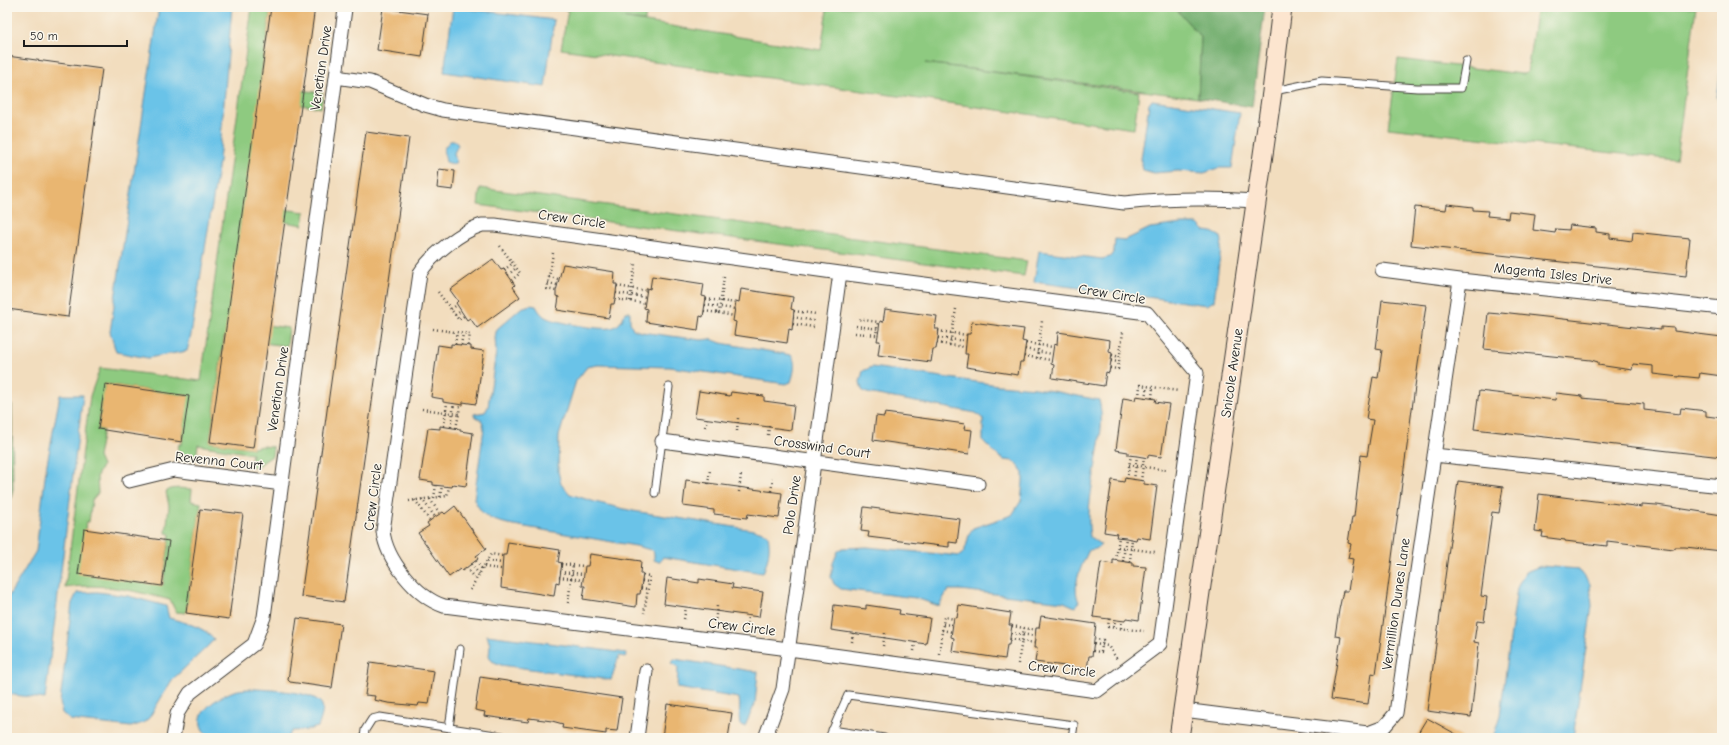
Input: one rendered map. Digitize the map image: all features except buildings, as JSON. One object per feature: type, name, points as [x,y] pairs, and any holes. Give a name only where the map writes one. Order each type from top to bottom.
[{"type":"street","name":"Snicole Avenue","points":[[1179,738],[1272,92],[1282,7]]},
{"type":"street","name":"Venetian Drive","points":[[173,738],[177,714],[190,692],[254,644],[264,617],[345,9]]},
{"type":"street","points":[[336,77],[370,82],[425,105],[443,110],[1117,202],[1217,198],[1256,201]]},
{"type":"street","name":"Crew Circle","points":[[495,225],[840,273],[1147,313],[1197,373],[1160,644],[1097,691],[789,649],[444,606],[433,602],[418,592],[400,569],[384,541],[383,531],[420,273],[425,264],[436,254],[473,227],[495,225]]},
{"type":"street","name":"Magenta Isles Drive","points":[[1382,270],[1460,280],[1722,308]]},
{"type":"street","name":"Polo Drive","points":[[764,738],[783,689],[840,273]]},
{"type":"street","name":"Vermillion Dunes Lane","points":[[1183,710],[1368,733],[1384,727],[1396,713],[1460,280]]},
{"type":"street","name":"Crosswind Court","points":[[662,441],[978,484]]},
{"type":"street","points":[[1434,455],[1722,486]]},
{"type":"street","name":"Revenna Court","points":[[130,481],[174,470],[282,484]]},
{"type":"street","points":[[637,738],[646,671]]},
{"type":"lane","points":[[1272,92],[1322,81],[1417,88],[1461,88],[1466,61]]},
{"type":"lane","points":[[655,493],[669,387]]},
{"type":"lane","points":[[449,728],[460,649]]},
{"type":"lane","points":[[829,738],[848,695],[1074,725],[1072,738]]},
{"type":"lane","points":[[364,738],[365,730],[372,719],[380,717],[515,738]]},
{"type":"lane","points":[[832,730],[884,738]]},
{"type":"path","points":[[500,246],[520,273],[512,280]]},
{"type":"path","points":[[553,253],[547,289],[556,291]]},
{"type":"path","points":[[504,270],[513,263]]},
{"type":"path","points":[[630,301],[635,264]]},
{"type":"path","points":[[508,275],[516,268]]},
{"type":"path","points":[[549,277],[558,279]]},
{"type":"path","points":[[719,313],[724,277]]},
{"type":"path","points":[[548,283],[557,284]]},
{"type":"path","points":[[617,286],[647,291]]},
{"type":"path","points":[[438,292],[459,320],[464,316]]},
{"type":"path","points":[[616,293],[646,298]]},
{"type":"path","points":[[615,299],[645,303]]},
{"type":"path","points":[[706,299],[736,303]]},
{"type":"path","points":[[451,310],[457,305]]},
{"type":"path","points":[[705,305],[735,309]]},
{"type":"path","points":[[950,345],[956,309]]},
{"type":"path","points":[[455,315],[461,311]]},
{"type":"path","points":[[704,311],[734,316]]},
{"type":"path","points":[[794,311],[816,314]]},
{"type":"path","points":[[793,317],[815,321]]},
{"type":"path","points":[[855,332],[876,335],[878,329],[878,322],[857,319]]},
{"type":"path","points":[[1037,358],[1042,321]]},
{"type":"path","points":[[792,324],[814,327]]},
{"type":"path","points":[[856,326],[878,329]]},
{"type":"path","points":[[432,329],[470,334],[468,346]]},
{"type":"path","points":[[938,331],[967,336]]},
{"type":"path","points":[[1110,368],[1118,369],[1124,332]]},
{"type":"path","points":[[455,344],[457,333]]},
{"type":"path","points":[[461,345],[463,334]]},
{"type":"path","points":[[938,338],[966,341]]},
{"type":"path","points":[[937,343],[966,347]]},
{"type":"path","points":[[1026,343],[1054,347]]},
{"type":"path","points":[[1025,350],[1052,354]]},
{"type":"path","points":[[1024,356],[1051,360]]},
{"type":"path","points":[[1112,356],[1120,357]]},
{"type":"path","points":[[1111,361],[1119,362]]},
{"type":"path","points":[[1138,397],[1140,385],[1178,391]]},
{"type":"path","points":[[1145,398],[1147,386]]},
{"type":"path","points":[[1152,398],[1153,387]]},
{"type":"path","points":[[444,426],[447,403]]},
{"type":"path","points":[[451,427],[454,404]]},
{"type":"path","points":[[456,428],[460,404]]},
{"type":"path","points":[[422,409],[459,414]]},
{"type":"path","points":[[737,431],[738,418]]},
{"type":"path","points":[[705,427],[707,419]]},
{"type":"path","points":[[768,436],[769,426]]},
{"type":"path","points":[[1128,479],[1131,455]]},
{"type":"path","points":[[1134,480],[1137,456]]},
{"type":"path","points":[[1141,481],[1144,457]]},
{"type":"path","points":[[1130,465],[1167,470]]},
{"type":"path","points":[[708,484],[710,470]]},
{"type":"path","points":[[739,492],[741,474]]},
{"type":"path","points":[[771,491],[773,479]]},
{"type":"path","points":[[434,498],[436,485]]},
{"type":"path","points":[[440,497],[442,486]]},
{"type":"path","points":[[409,501],[448,496],[449,487]]},
{"type":"path","points":[[429,498],[440,514]]},
{"type":"path","points":[[422,499],[435,517]]},
{"type":"path","points":[[414,500],[430,521]]},
{"type":"path","points":[[1116,560],[1119,537]]},
{"type":"path","points":[[1123,561],[1126,538]]},
{"type":"path","points":[[1130,562],[1132,539]]},
{"type":"path","points":[[1118,547],[1155,552]]},
{"type":"path","points":[[470,590],[491,554],[503,556]]},
{"type":"path","points":[[476,561],[483,568],[501,569]]},
{"type":"path","points":[[487,561],[502,563]]},
{"type":"path","points":[[471,564],[479,574]]},
{"type":"path","points":[[561,564],[584,566]]},
{"type":"path","points":[[568,603],[573,565]]},
{"type":"path","points":[[466,568],[476,580]]},
{"type":"path","points":[[560,572],[584,574]]},
{"type":"path","points":[[643,575],[650,576],[644,613]]},
{"type":"path","points":[[559,578],[583,580]]},
{"type":"path","points":[[642,581],[649,582]]},
{"type":"path","points":[[641,588],[648,589]]},
{"type":"path","points":[[715,623],[717,606]]},
{"type":"path","points":[[684,618],[686,607]]},
{"type":"path","points":[[747,627],[748,616]]},
{"type":"path","points":[[939,654],[944,617],[954,619]]},
{"type":"path","points":[[1109,619],[1108,626],[1144,631]]},
{"type":"path","points":[[1114,627],[1115,620]]},
{"type":"path","points":[[1121,628],[1122,621]]},
{"type":"path","points":[[943,624],[953,625]]},
{"type":"path","points":[[1012,626],[1036,630]]},
{"type":"path","points":[[1018,664],[1024,628]]},
{"type":"path","points":[[942,630],[952,632]]},
{"type":"path","points":[[852,642],[853,633]]},
{"type":"path","points":[[883,646],[885,633]]},
{"type":"path","points":[[1011,633],[1035,636]]},
{"type":"path","points":[[1093,651],[1101,652],[1103,640],[1095,638]]},
{"type":"path","points":[[1010,639],[1034,643]]},
{"type":"path","points":[[914,651],[915,642]]},
{"type":"path","points":[[1094,644],[1108,646],[1117,659]]},
{"type":"green space","points":[[252,7],[271,7],[260,85],[323,93],[321,108],[301,105],[244,204],[305,212],[303,225],[242,215],[229,320],[289,328],[287,346],[224,338],[210,442],[253,448],[262,446],[273,447],[272,456],[256,467],[250,466],[252,454],[198,445],[196,459],[177,457],[179,444],[182,444],[188,396],[105,384],[98,429],[103,430],[98,457],[102,466],[97,476],[98,493],[92,500],[89,522],[86,522],[85,529],[163,585],[170,534],[166,533],[169,506],[166,492],[175,488],[192,489],[191,501],[201,503],[186,613],[176,612],[170,600],[118,588],[78,586],[65,588],[90,396],[100,368],[201,381]]},
{"type":"green space","points":[[547,7],[646,7],[645,21],[621,18],[821,50],[827,9],[825,7],[1174,7],[1201,37],[1198,98],[925,63],[1139,92],[1134,129],[561,49],[568,10]]},
{"type":"green space","points":[[1174,7],[1265,7],[1252,107],[1198,98],[1201,37]]},
{"type":"green space","points":[[1537,7],[1696,7],[1676,160],[1388,128],[1398,59],[1522,74],[1527,73]]},
{"type":"green space","points":[[480,188],[1027,261],[1024,276],[478,205]]},
{"type":"green space","points":[[7,405],[12,405],[13,489],[7,518]]},
{"type":"water","points":[[159,7],[232,7],[219,162],[191,335],[187,351],[148,358],[116,352],[110,332]]},
{"type":"water","points":[[453,7],[554,20],[545,87],[444,72]]},
{"type":"water","points":[[1722,61],[1722,112],[1717,97]]},
{"type":"water","points":[[1152,100],[1240,113],[1232,168],[1219,168],[1204,173],[1178,171],[1154,173],[1143,170],[1141,159],[1149,104]]},
{"type":"water","points":[[450,141],[455,141],[458,145],[454,153],[456,162],[453,164],[446,162],[444,151],[445,147]]},
{"type":"water","points":[[1181,224],[1198,224],[1205,231],[1212,232],[1221,237],[1222,241],[1214,301],[1207,305],[1034,282],[1039,251],[1102,259],[1110,257],[1114,251],[1115,239],[1125,240],[1150,228]]},
{"type":"water","points":[[530,305],[536,306],[543,316],[552,320],[581,326],[601,328],[616,326],[621,321],[625,312],[630,312],[630,322],[633,329],[641,332],[701,340],[711,339],[721,343],[791,355],[794,361],[794,371],[791,382],[786,384],[670,367],[598,365],[587,367],[576,381],[559,436],[558,471],[561,484],[570,494],[595,502],[633,511],[760,531],[768,535],[769,540],[768,554],[763,573],[663,557],[659,562],[654,560],[654,553],[651,550],[636,546],[508,524],[491,519],[483,514],[474,499],[484,428],[482,421],[474,416],[474,414],[485,412],[488,407],[496,352],[495,336],[497,329],[521,308]]},
{"type":"water","points":[[872,367],[998,385],[1036,388],[1099,400],[1101,428],[1090,497],[1089,527],[1090,537],[1101,545],[1096,549],[1089,550],[1083,562],[1078,575],[1076,589],[1079,602],[1075,607],[1064,602],[960,590],[948,590],[939,606],[916,598],[841,589],[834,584],[831,577],[833,563],[838,551],[843,548],[867,547],[960,556],[965,549],[969,535],[973,528],[1012,515],[1021,501],[1023,473],[1019,466],[1013,461],[1004,460],[985,443],[983,440],[983,419],[976,413],[867,393],[862,390],[860,382],[863,371]]},
{"type":"water","points":[[60,395],[83,395],[45,699],[7,694],[7,599],[36,551],[46,469]]},
{"type":"water","points":[[1541,566],[1579,569],[1590,584],[1592,606],[1573,738],[1493,738],[1500,715],[1517,588],[1525,572]]},
{"type":"water","points":[[97,592],[128,596],[166,606],[169,618],[199,628],[214,639],[172,680],[149,718],[143,723],[131,727],[70,720],[62,713],[60,702],[72,603],[77,593]]},
{"type":"water","points":[[487,635],[626,653],[626,657],[619,656],[611,680],[501,665],[492,661],[489,657],[490,645]]},
{"type":"water","points":[[674,659],[758,672],[755,704],[745,726],[740,725],[739,698],[677,688],[678,667],[671,663]]},
{"type":"water","points":[[242,689],[292,692],[318,700],[322,705],[322,716],[318,727],[292,731],[287,738],[213,738],[203,730],[201,717],[210,705],[234,691]]}]
